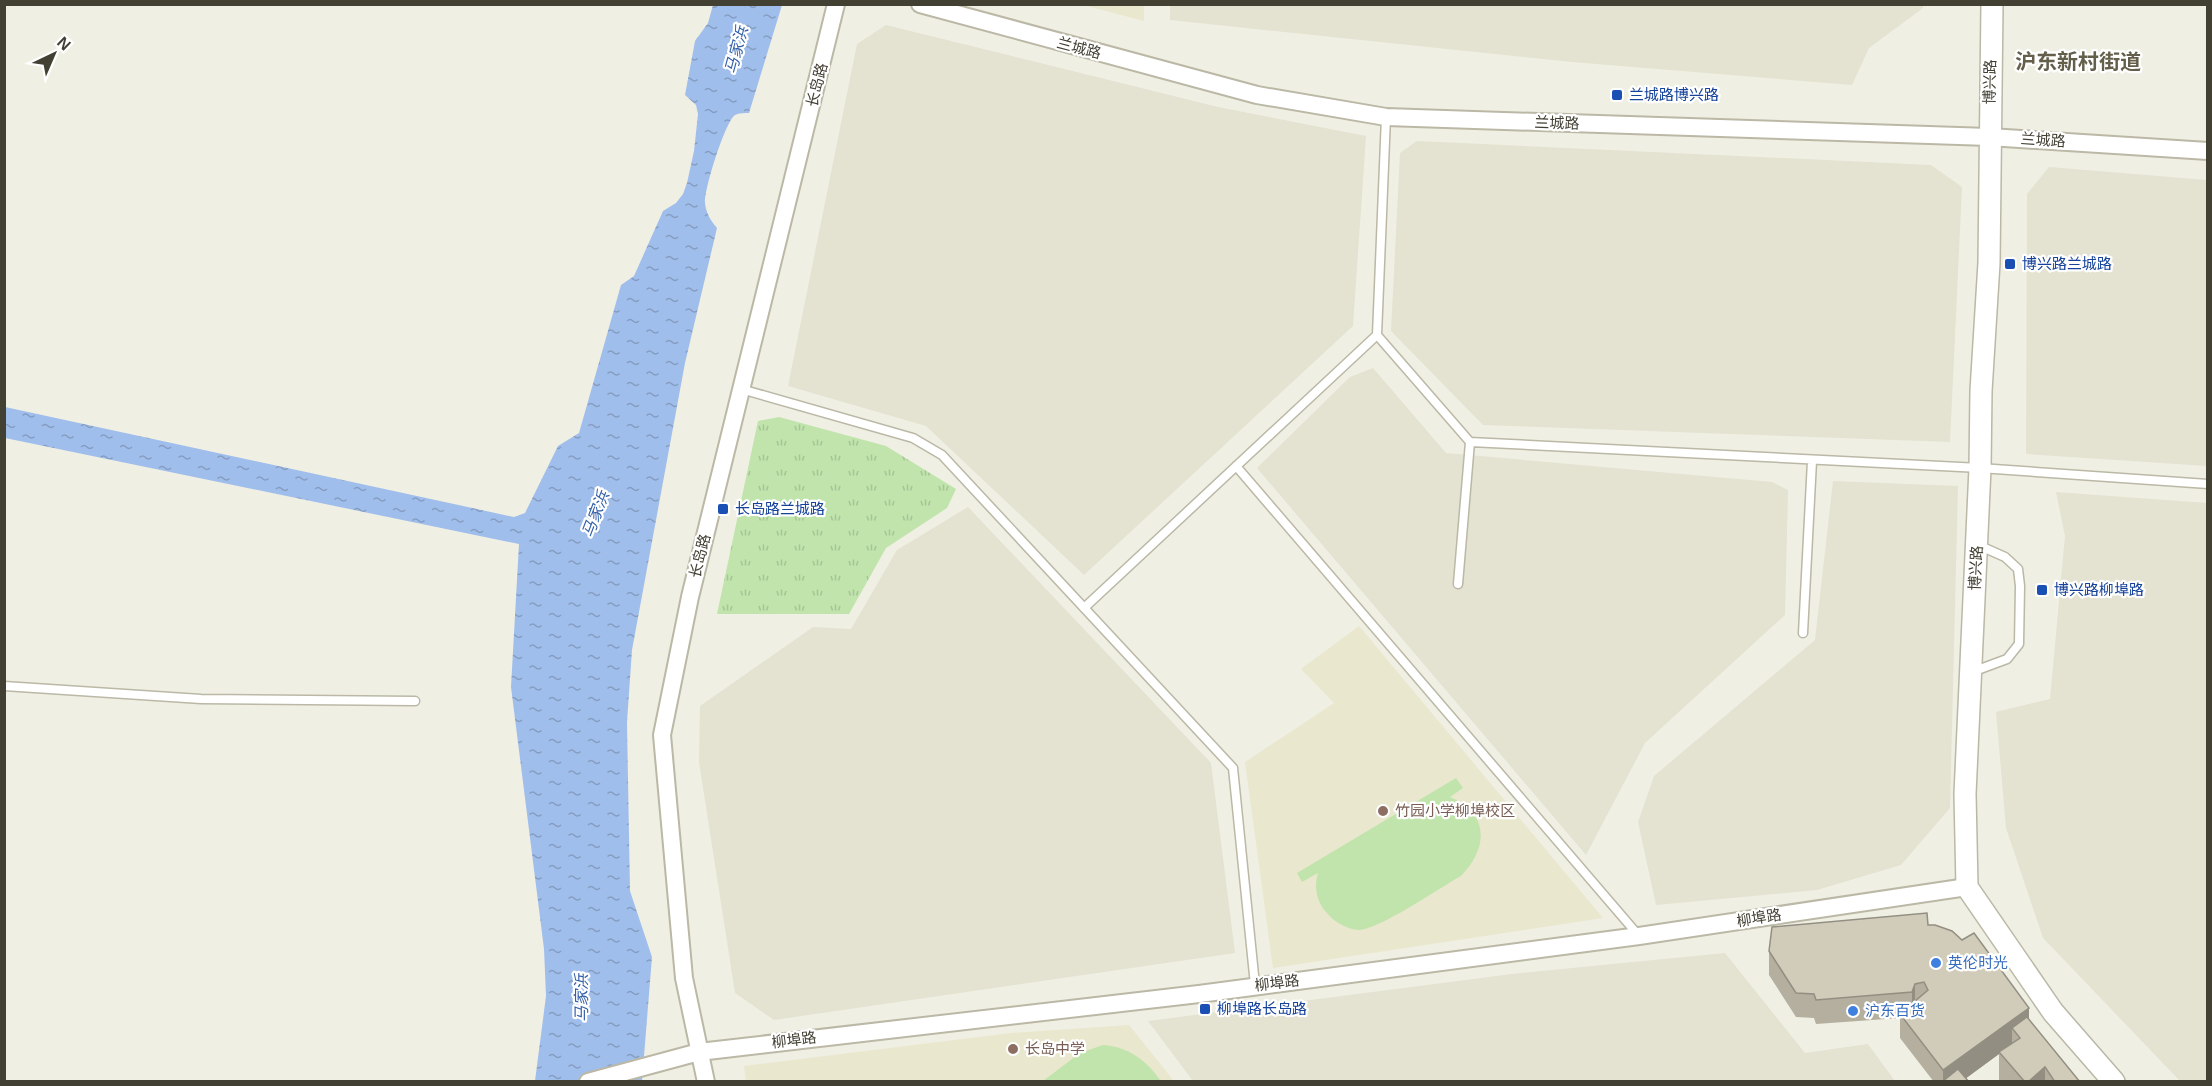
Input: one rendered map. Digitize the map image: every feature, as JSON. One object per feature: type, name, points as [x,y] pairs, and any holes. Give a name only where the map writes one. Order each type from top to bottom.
[{"type":"street","name":"长岛路","points":[[706,1082],[684,978],[662,735],[690,597],[836,4]]},
{"type":"street","name":"兰城路","points":[[920,4],[1257,95],[1386,117],[1989,137],[2208,151]]},
{"type":"street","name":"博兴路","points":[[1967,887],[1965,794],[1977,545],[1981,392],[1989,262],[1992,4]]},
{"type":"street","name":"柳埠路","points":[[588,1082],[699,1052],[1639,936],[1967,887]]},
{"type":"street","points":[[1967,887],[2053,1012],[2114,1082]]},
{"type":"lane","points":[[1386,117],[1377,335],[1470,442],[1980,468],[2208,484]]},
{"type":"lane","points":[[1084,608],[1377,335]]},
{"type":"lane","points":[[741,388],[913,438],[942,455],[1233,768],[1255,985]]},
{"type":"lane","points":[[1458,584],[1470,442]]},
{"type":"lane","points":[[1803,633],[1812,461]]},
{"type":"lane","points":[[1236,466],[1639,936]]},
{"type":"lane","points":[[1971,672],[2007,659],[2019,644],[2018,569],[2005,557],[1977,545]]},
{"type":"lane","points":[[4,686],[201,699],[416,701]]},
{"type":"shaded area","points":[[1170,4],[1923,5],[1923,8],[1869,48],[1852,85],[1572,62],[1170,20]]},
{"type":"shaded area","points":[[1083,5],[1144,5],[1144,21]]},
{"type":"shaded area","points":[[886,25],[1218,107],[1366,136],[1353,326],[1084,575],[926,426],[788,386],[857,44]]},
{"type":"shaded area","points":[[1417,141],[1931,165],[1962,187],[1950,442],[1483,425],[1391,331],[1400,153]]},
{"type":"shaded area","points":[[2049,167],[2207,180],[2207,466],[2026,454],[2027,194]]},
{"type":"shaded area","points":[[1373,368],[1446,453],[1772,482],[1788,490],[1785,615],[1645,743],[1586,855],[1257,468],[1350,377]]},
{"type":"shaded area","points":[[1833,481],[1958,486],[1950,808],[1901,865],[1817,890],[1656,905],[1638,822],[1654,776],[1815,640]]},
{"type":"shaded area","points":[[2056,492],[2207,503],[2207,1081],[2180,1081],[2043,938],[2006,828],[1996,712],[2050,699],[2065,536]]},
{"type":"shaded area","points":[[968,507],[1211,763],[1235,953],[774,1020],[735,993],[699,762],[700,706],[813,627],[851,629],[897,550]]},
{"type":"shaded area","name":"竹园小学柳埠校区","points":[[1359,626],[1603,918],[1273,968],[1245,762],[1334,703],[1301,669]]},
{"type":"shaded area","points":[[1725,953],[1805,1053],[1868,1044],[1895,1081],[1193,1081],[1148,1021],[1512,974]]},
{"type":"shaded area","name":"长岛中学","points":[[1129,1025],[1174,1081],[746,1082],[744,1066],[1011,1033]]},
{"type":"green space","points":[[779,417],[886,446],[956,489],[947,508],[886,548],[849,614],[717,614],[758,421]]},
{"type":"green space","points":[[1456,778],[1463,788],[1450,797],[1463,804],[1472,813],[1481,832],[1476,854],[1461,876],[1394,916],[1368,928],[1353,929],[1332,918],[1318,898],[1316,883],[1318,873],[1302,882],[1297,873]]},
{"type":"green space","points":[[1103,1045],[1121,1049],[1136,1056],[1161,1081],[1043,1081],[1080,1053]]},
{"type":"water","name":"马家浜","points":[[713,5],[782,5],[749,113],[737,114],[731,120],[721,142],[708,185],[705,203],[709,217],[717,228],[685,363],[632,650],[627,722],[630,891],[652,957],[642,1081],[535,1081],[546,996],[544,949],[511,687],[519,544],[5,438],[5,407],[514,517],[525,513],[558,446],[579,433],[621,285],[634,276],[663,211],[676,203],[683,194],[694,151],[698,114],[696,105],[685,95],[695,41],[708,23]]},
{"type":"building","name":"沪东百货","points":[[1927,913],[1928,925],[1952,931],[1962,940],[1974,933],[2029,1008],[1943,1070],[1900,1014],[1928,990],[1924,982],[1915,984],[1912,992],[1816,1000],[1814,994],[1796,993],[1769,951],[1772,927]]},
{"type":"building","points":[[2027,1017],[2080,1082],[2055,1082],[2045,1067],[2025,1082],[1999,1052],[2020,1038],[2012,1028]]},
{"type":"building","points":[[1958,1069],[1969,1082],[1942,1082]]},
{"type":"place","name":"兰城路博兴路","points":[[1617,95]]},
{"type":"place","name":"博兴路兰城路","points":[[2010,264]]},
{"type":"place","name":"长岛路兰城路","points":[[723,509]]},
{"type":"place","name":"博兴路柳埠路","points":[[2042,590]]},
{"type":"place","name":"竹园小学柳埠校区","points":[[1383,811]]},
{"type":"place","name":"英伦时光","points":[[1936,963]]},
{"type":"place","name":"柳埠路长岛路","points":[[1205,1009]]},
{"type":"place","name":"沪东百货","points":[[1853,1011]]},
{"type":"place","name":"长岛中学","points":[[1013,1049]]},
{"type":"district","name":"沪东新村街道","points":[[2078,62]]}]
